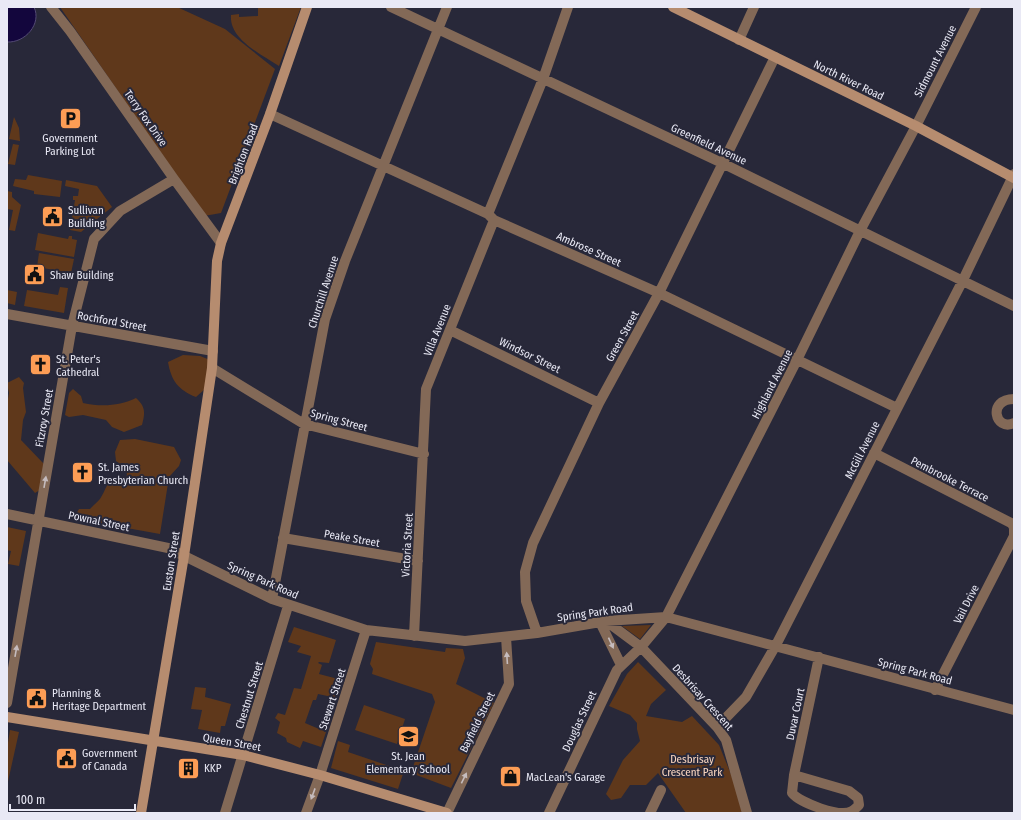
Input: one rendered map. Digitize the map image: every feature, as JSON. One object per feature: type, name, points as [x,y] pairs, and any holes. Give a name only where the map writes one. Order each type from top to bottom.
[{"type":"main road","name":"Brighton Road","points":[[215,312],[217,261],[222,243],[270,114],[307,7]]},
{"type":"main road","name":"North River Road","points":[[673,7],[916,126],[1014,176]]},
{"type":"main road","name":"Euston Street","points":[[141,813],[184,556],[212,368],[215,312]]},
{"type":"main road","name":"Queen Street","points":[[7,717],[154,742],[243,755],[320,775],[447,813]]},
{"type":"street","name":"Terry Fox Drive","points":[[51,7],[70,31],[174,179],[222,243]]},
{"type":"street","name":"Greenfield Avenue","points":[[391,7],[722,163],[1014,306]]},
{"type":"street","name":"Churchill Avenue","points":[[272,599],[325,319],[338,279],[448,7]]},
{"type":"street","name":"Villa Avenue","points":[[424,454],[424,410],[426,389],[450,330],[543,79],[568,7]]},
{"type":"street","points":[[739,40],[754,7]]},
{"type":"street","name":"Sidmount Avenue","points":[[916,126],[976,7]]},
{"type":"street","name":"Green Street","points":[[537,633],[526,601],[525,572],[533,543],[599,403],[659,293],[775,57]]},
{"type":"street","name":"Ambrose Street","points":[[270,114],[659,293],[897,408]]},
{"type":"street","name":"Highland Avenue","points":[[641,647],[666,616],[797,360],[860,231],[916,126]]},
{"type":"street","name":"McGill Avenue","points":[[717,728],[736,709],[750,691],[776,645],[963,280],[1014,176]]},
{"type":"street","name":"Fitzroy Street","points":[[7,703],[72,326],[94,240],[120,211],[174,179]]},
{"type":"street","name":"Rochford Street","points":[[7,314],[213,351]]},
{"type":"street","name":"Windsor Street","points":[[450,330],[599,403]]},
{"type":"street","name":"Spring Street","points":[[212,368],[304,424],[424,454]]},
{"type":"street","points":[[1014,399],[1002,402],[997,408],[996,415],[1000,422],[1005,425],[1014,423]]},
{"type":"street","name":"Pembrooke Terrace","points":[[874,453],[1011,523],[1014,527]]},
{"type":"street","name":"Victoria Street","points":[[414,636],[424,454]]},
{"type":"street","name":"Pownal Street","points":[[7,514],[168,548],[184,556]]},
{"type":"street","name":"Vail Drive","points":[[935,690],[1014,536],[1014,527]]},
{"type":"street","name":"Peake Street","points":[[283,538],[418,561]]},
{"type":"street","name":"Spring Park Road","points":[[184,556],[288,606],[366,630],[465,641],[537,633],[603,621],[666,616],[776,645],[935,690],[1014,710]]},
{"type":"street","name":"Chestnut Street","points":[[225,813],[288,606]]},
{"type":"street","points":[[603,621],[621,665]]},
{"type":"street","name":"Desbrisay Crescent","points":[[603,621],[641,647],[717,728],[726,740],[747,813]]},
{"type":"street","name":"Stewart Street","points":[[306,813],[320,775],[366,630]]},
{"type":"street","name":"Bayfield Street","points":[[447,813],[509,684],[506,637]]},
{"type":"street","name":"Douglas Street","points":[[549,813],[621,665],[641,647]]},
{"type":"street","name":"Duvar Court","points":[[794,775],[850,791],[858,798],[859,805],[852,811],[845,813],[812,806],[796,798],[792,792],[794,775],[819,657]]},
{"type":"street","points":[[650,813],[661,790]]},
{"type":"green space","points":[[60,7],[177,7],[225,29],[275,69],[221,213],[204,216]]},
{"type":"green space","points":[[258,7],[301,7],[279,66],[255,51],[241,39],[232,24],[231,15],[239,14],[239,17],[258,16]]},
{"type":"green space","points":[[14,117],[19,128],[20,141],[9,139]]},
{"type":"green space","points":[[13,144],[19,145],[15,165],[8,164]]},
{"type":"green space","points":[[28,175],[62,181],[60,197],[34,194],[34,191],[13,186],[15,179],[26,180]]},
{"type":"green space","points":[[66,180],[97,186],[112,207],[81,232],[70,230],[75,200],[73,200],[73,196],[78,196],[79,189],[65,186]]},
{"type":"green space","points":[[7,191],[12,192],[12,197],[21,205],[15,231],[9,230],[13,210],[7,209]]},
{"type":"green space","points":[[38,233],[68,239],[69,236],[72,236],[72,239],[77,240],[74,257],[35,250]]},
{"type":"green space","points":[[39,253],[74,259],[71,273],[37,267]]},
{"type":"green space","points":[[60,287],[68,288],[64,313],[24,306],[27,290],[58,295]]},
{"type":"green space","points":[[7,290],[17,292],[15,305],[7,303]]},
{"type":"green space","points":[[183,355],[200,356],[210,360],[205,389],[196,397],[184,391],[176,384],[169,368],[168,362]]},
{"type":"green space","points":[[19,377],[24,383],[23,388],[26,412],[23,420],[21,440],[44,464],[40,490],[35,493],[7,460],[7,404],[9,393],[7,383]]},
{"type":"green space","points":[[73,389],[81,396],[83,403],[90,404],[117,404],[136,398],[142,404],[144,410],[142,425],[124,432],[112,427],[106,420],[83,415],[69,417],[65,415],[69,393]]},
{"type":"green space","points":[[135,439],[174,447],[181,460],[179,466],[169,477],[160,534],[77,519],[75,516],[79,509],[90,509],[100,499],[106,487],[110,483],[113,481],[124,480],[127,475],[126,468],[116,461],[115,452],[120,440]]},
{"type":"green space","points":[[7,527],[26,531],[19,566],[8,564],[11,551],[7,550]]},
{"type":"green space","points":[[651,625],[640,639],[622,626]]},
{"type":"green space","points":[[294,627],[336,640],[329,663],[318,663],[322,665],[319,674],[342,680],[337,698],[318,694],[316,700],[313,700],[305,723],[326,732],[321,747],[303,741],[300,748],[287,742],[286,738],[277,733],[280,722],[275,718],[278,713],[285,715],[294,688],[301,689],[311,656],[297,652],[301,646],[288,642]]},
{"type":"green space","points":[[376,642],[445,652],[446,648],[463,649],[465,658],[456,684],[494,703],[451,788],[411,773],[435,702],[432,694],[372,674],[373,669],[370,664]]},
{"type":"green space","name":"Desbrisay Crescent Park","points":[[638,662],[666,690],[651,704],[646,716],[682,722],[692,716],[719,745],[735,784],[742,813],[686,813],[658,773],[646,785],[630,785],[621,798],[611,800],[606,794],[623,760],[640,741],[637,723],[630,715],[609,706],[627,674]]},
{"type":"green space","points":[[195,687],[206,688],[205,697],[231,704],[225,726],[221,726],[220,733],[198,729],[202,710],[191,709]]},
{"type":"green space","points":[[364,705],[405,719],[397,744],[355,730]]},
{"type":"green space","points":[[10,730],[19,732],[7,786],[7,749]]},
{"type":"green space","points":[[338,741],[350,745],[348,752],[404,771],[398,789],[331,768]]},
{"type":"shaded area","points":[[7,7],[34,7],[36,20],[34,26],[26,36],[7,42]]},
{"type":"place","name":"Government Parking Lot","points":[[70,118]]},
{"type":"place","name":"Sullivan Building","points":[[53,216]]},
{"type":"place","name":"Shaw Building","points":[[34,275]]},
{"type":"place","name":"St. Peter's Cathedral","points":[[41,365]]},
{"type":"place","name":"St. James Presbyterian Church","points":[[83,473]]},
{"type":"place","name":"Planning & Heritage Department","points":[[37,699]]},
{"type":"place","name":"St. Jean Elementary School","points":[[408,736]]},
{"type":"place","name":"Government of Canada","points":[[67,759]]},
{"type":"place","name":"KKP","points":[[189,768]]},
{"type":"place","name":"MacLean's Garage","points":[[510,777]]}]
